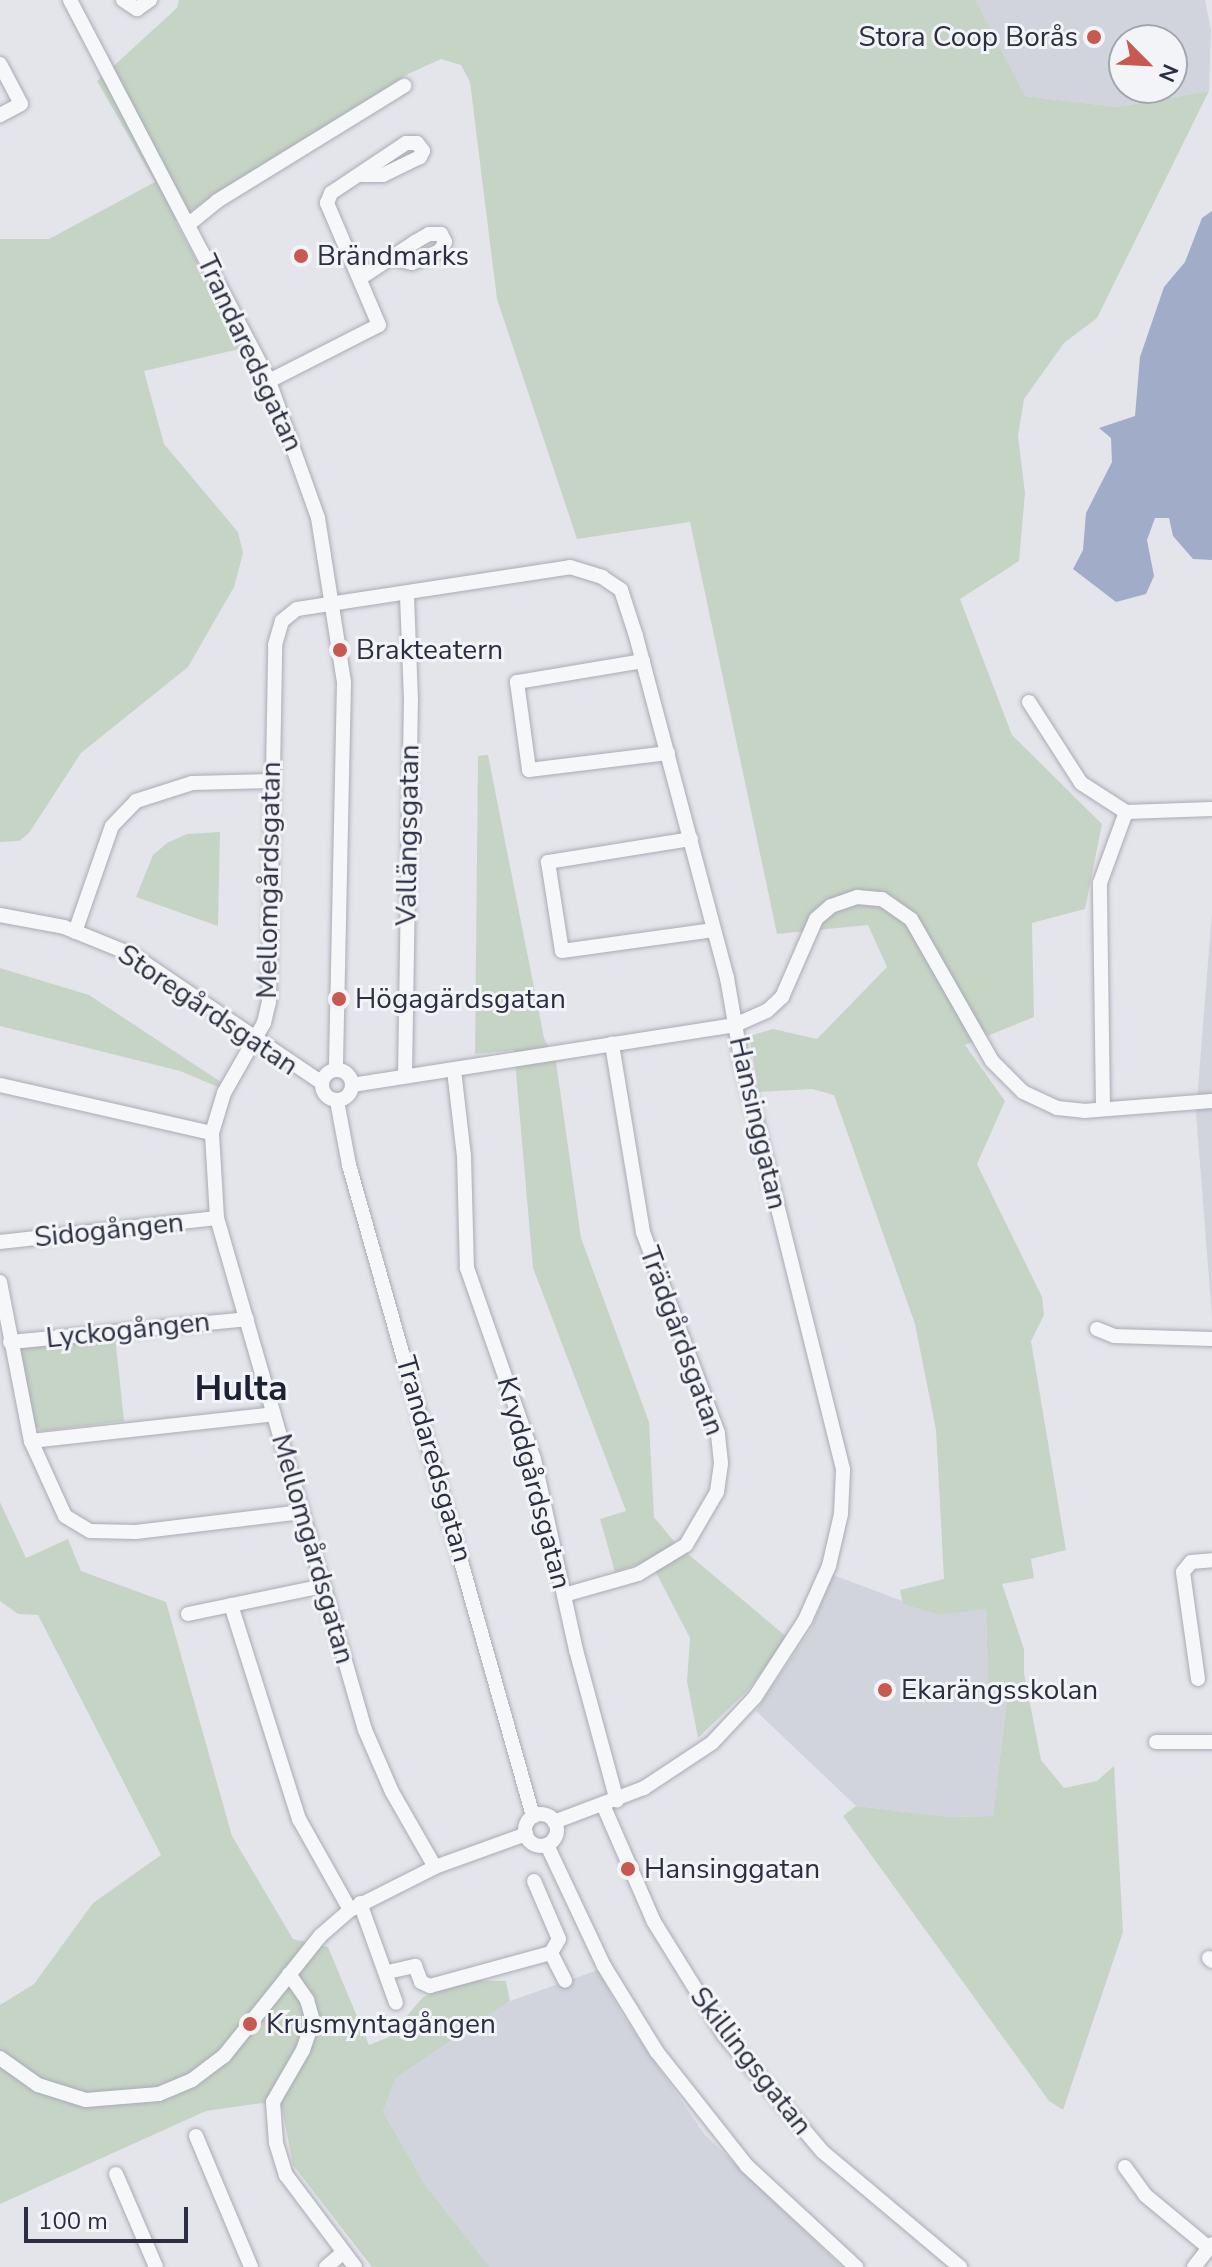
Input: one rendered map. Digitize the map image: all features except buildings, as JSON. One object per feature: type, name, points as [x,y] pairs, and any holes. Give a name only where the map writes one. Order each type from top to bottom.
[{"type":"street","name":"Trandaredsgatan","points":[[70,0],[269,381],[313,498],[334,603],[344,696],[336,1070]]},
{"type":"street","points":[[123,0],[137,9],[150,0]]},
{"type":"street","points":[[0,64],[21,104],[0,115]]},
{"type":"street","points":[[189,224],[217,201],[404,86]]},
{"type":"street","points":[[269,381],[379,325],[362,277],[327,203],[331,193],[359,175]]},
{"type":"street","points":[[362,277],[392,258]]},
{"type":"street","name":"Hansinggatan","points":[[334,603],[570,567],[592,572],[621,590],[691,839],[836,1428],[843,1470],[841,1514],[829,1566],[805,1620],[755,1697],[712,1743],[611,1804],[554,1822]]},
{"type":"street","name":"Vallängsgatan","points":[[405,1076],[411,700],[407,594]]},
{"type":"street","name":"Mellomgårdsgatan","points":[[334,603],[297,609],[277,631],[269,1002],[254,1041],[224,1093],[212,1133],[217,1218],[365,1730],[392,1792],[435,1867]]},
{"type":"street","points":[[643,661],[517,682],[529,770],[668,753]]},
{"type":"street","points":[[1029,702],[1081,783],[1126,812],[1212,809]]},
{"type":"street","points":[[75,932],[112,826],[136,801],[192,783],[272,781]]},
{"type":"street","points":[[1103,1108],[1100,883],[1126,812]]},
{"type":"street","points":[[691,839],[548,862],[562,951],[714,930]]},
{"type":"street","points":[[352,1085],[735,1025],[767,1011],[782,997],[816,919],[831,906],[857,897],[882,899],[911,919],[1004,1077],[1057,1108],[1212,1101]]},
{"type":"street","name":"Storegårdsgatan","points":[[0,915],[75,932],[151,966],[254,1041],[322,1083]]},
{"type":"street","name":"Trädgårdsgatan","points":[[564,1595],[638,1574],[686,1545],[717,1492],[721,1463],[718,1433],[643,1232],[612,1044]]},
{"type":"street","points":[[336,1070],[347,1074],[352,1085],[348,1096],[337,1101],[325,1095],[322,1083],[336,1070]]},
{"type":"street","name":"Kryddgårdsgatan","points":[[454,1070],[464,1156],[467,1268],[534,1459],[611,1804]]},
{"type":"street","points":[[0,1085],[212,1133]]},
{"type":"street","name":"Trandaredsgatan","points":[[337,1101],[349,1165],[533,1816]]},
{"type":"street","name":"Sidogången","points":[[0,1242],[217,1218]]},
{"type":"street","points":[[0,1282],[31,1441],[57,1505],[90,1531],[136,1532],[302,1512]]},
{"type":"street","name":"Lyckogången","points":[[10,1342],[247,1319]]},
{"type":"street","points":[[1097,1329],[1114,1336],[1212,1339]]},
{"type":"street","points":[[31,1441],[274,1414]]},
{"type":"street","points":[[1198,1679],[1183,1572],[1191,1562],[1212,1560]]},
{"type":"street","points":[[188,1614],[323,1586]]},
{"type":"street","points":[[231,1605],[299,1819],[355,1907],[388,1972],[396,2003]]},
{"type":"street","points":[[1156,1742],[1212,1742]]},
{"type":"street","name":"Skillingsgatan","points":[[611,1804],[654,1922],[724,2035],[823,2152],[960,2267]]},
{"type":"street","points":[[0,2058],[38,2085],[86,2100],[159,2094],[192,2080],[224,2056],[289,1974],[355,1907],[435,1867],[526,1834],[533,1816],[545,1815],[554,1822],[556,1835],[547,1845]]},
{"type":"street","points":[[526,1834],[534,1844],[547,1845]]},
{"type":"street","points":[[547,1845],[620,1996],[684,2089],[772,2191],[856,2267]]},
{"type":"street","points":[[388,1972],[415,1966],[421,1982],[430,1986],[551,1953],[559,1939],[534,1881]]},
{"type":"street","points":[[551,1953],[565,1981]]},
{"type":"street","points":[[289,1974],[301,1987],[313,2021],[303,2050],[273,2102],[276,2143],[286,2175],[355,2267]]},
{"type":"street","points":[[196,2136],[251,2267]]},
{"type":"street","points":[[1125,2167],[1145,2195],[1210,2246],[1194,2267]]},
{"type":"street","points":[[116,2174],[156,2267]]},
{"type":"street","points":[[326,2267],[344,2252]]},
{"type":"shaded area","points":[[976,0],[1205,0],[1211,30],[1209,91],[1188,95],[1188,24],[1108,24],[1108,104],[1134,104],[1117,107],[1025,96]]},
{"type":"shaded area","points":[[1212,912],[1212,1317],[1196,1113]]},
{"type":"shaded area","name":"Ekarängsskolan","points":[[833,1575],[940,1615],[986,1608],[988,1683],[1007,1698],[993,1816],[949,1817],[856,1806],[756,1711],[811,1629]]},
{"type":"shaded area","points":[[598,1970],[621,2013],[705,2135],[842,2267],[490,2267],[426,2186],[383,2112],[396,2078],[510,2001]]},
{"type":"green space","points":[[179,0],[976,0],[1025,96],[1117,107],[1188,104],[1188,95],[1209,91],[1097,318],[1064,343],[1024,399],[1018,436],[1025,493],[1019,561],[960,599],[1012,735],[1102,824],[1085,909],[1032,923],[1034,1017],[965,1045],[1005,1101],[977,1164],[1042,1297],[1044,1315],[1031,1341],[1066,1550],[1031,1559],[1034,1578],[1002,1584],[1024,1649],[1024,1673],[1041,1760],[1064,1788],[1097,1781],[1114,1766],[1123,1932],[1063,2110],[1049,2101],[843,1816],[856,1806],[949,1817],[993,1816],[1007,1698],[988,1683],[986,1609],[940,1615],[903,1604],[900,1590],[944,1579],[936,1430],[915,1324],[834,1095],[812,1089],[759,1092],[749,1036],[773,1029],[817,1039],[887,967],[868,925],[777,934],[690,522],[577,539],[497,299],[470,82],[461,65],[441,59],[408,74],[175,221],[244,348],[144,371],[164,444],[238,532],[243,553],[234,587],[188,667],[81,753],[29,833],[19,841],[0,842],[0,239],[49,239],[155,182],[97,81],[177,8]]},
{"type":"green space","points":[[488,755],[544,1038],[556,1062],[581,1238],[649,1422],[654,1517],[676,1544],[788,1638],[747,1691],[698,1738],[687,1681],[690,1638],[650,1561],[615,1572],[600,1519],[626,1511],[533,1268],[514,1050],[475,1054],[478,756]]},
{"type":"green space","points":[[220,832],[218,926],[136,897],[153,855],[167,843],[187,834]]},
{"type":"green space","points":[[0,968],[89,995],[221,1082],[218,1087],[180,1071],[0,1026]]},
{"type":"green space","points":[[115,1336],[124,1421],[42,1431],[33,1425],[16,1346]]},
{"type":"green space","points":[[0,1502],[26,1558],[68,1539],[81,1571],[166,1602],[232,1836],[293,1939],[328,1947],[369,2045],[389,2037],[423,1997],[466,1980],[506,1981],[510,2001],[396,2078],[383,2112],[426,2186],[490,2267],[372,2267],[293,2165],[282,2108],[262,2103],[206,2111],[0,2204],[0,2005],[34,1984],[93,1903],[161,1855],[38,1615],[18,1614],[0,1601]]},
{"type":"water","points":[[1212,211],[1212,560],[1193,559],[1173,536],[1169,518],[1155,518],[1147,540],[1154,576],[1146,594],[1116,602],[1073,569],[1083,550],[1086,513],[1112,462],[1111,438],[1099,428],[1135,416],[1140,357],[1164,287],[1185,262],[1202,218]]},
{"type":"place","name":"Stora Coop Borås","points":[[1094,37]]},
{"type":"place","name":"Brändmarks","points":[[301,256]]},
{"type":"place","name":"Brakteatern","points":[[340,650]]},
{"type":"place","name":"Högagärdsgatan","points":[[339,999]]},
{"type":"place","name":"Ekarängsskolan","points":[[885,1690]]},
{"type":"place","name":"Hansinggatan","points":[[628,1869]]},
{"type":"place","name":"Krusmyntagången","points":[[250,2024]]},
{"type":"district","name":"Hulta","points":[[241,1389]]}]
